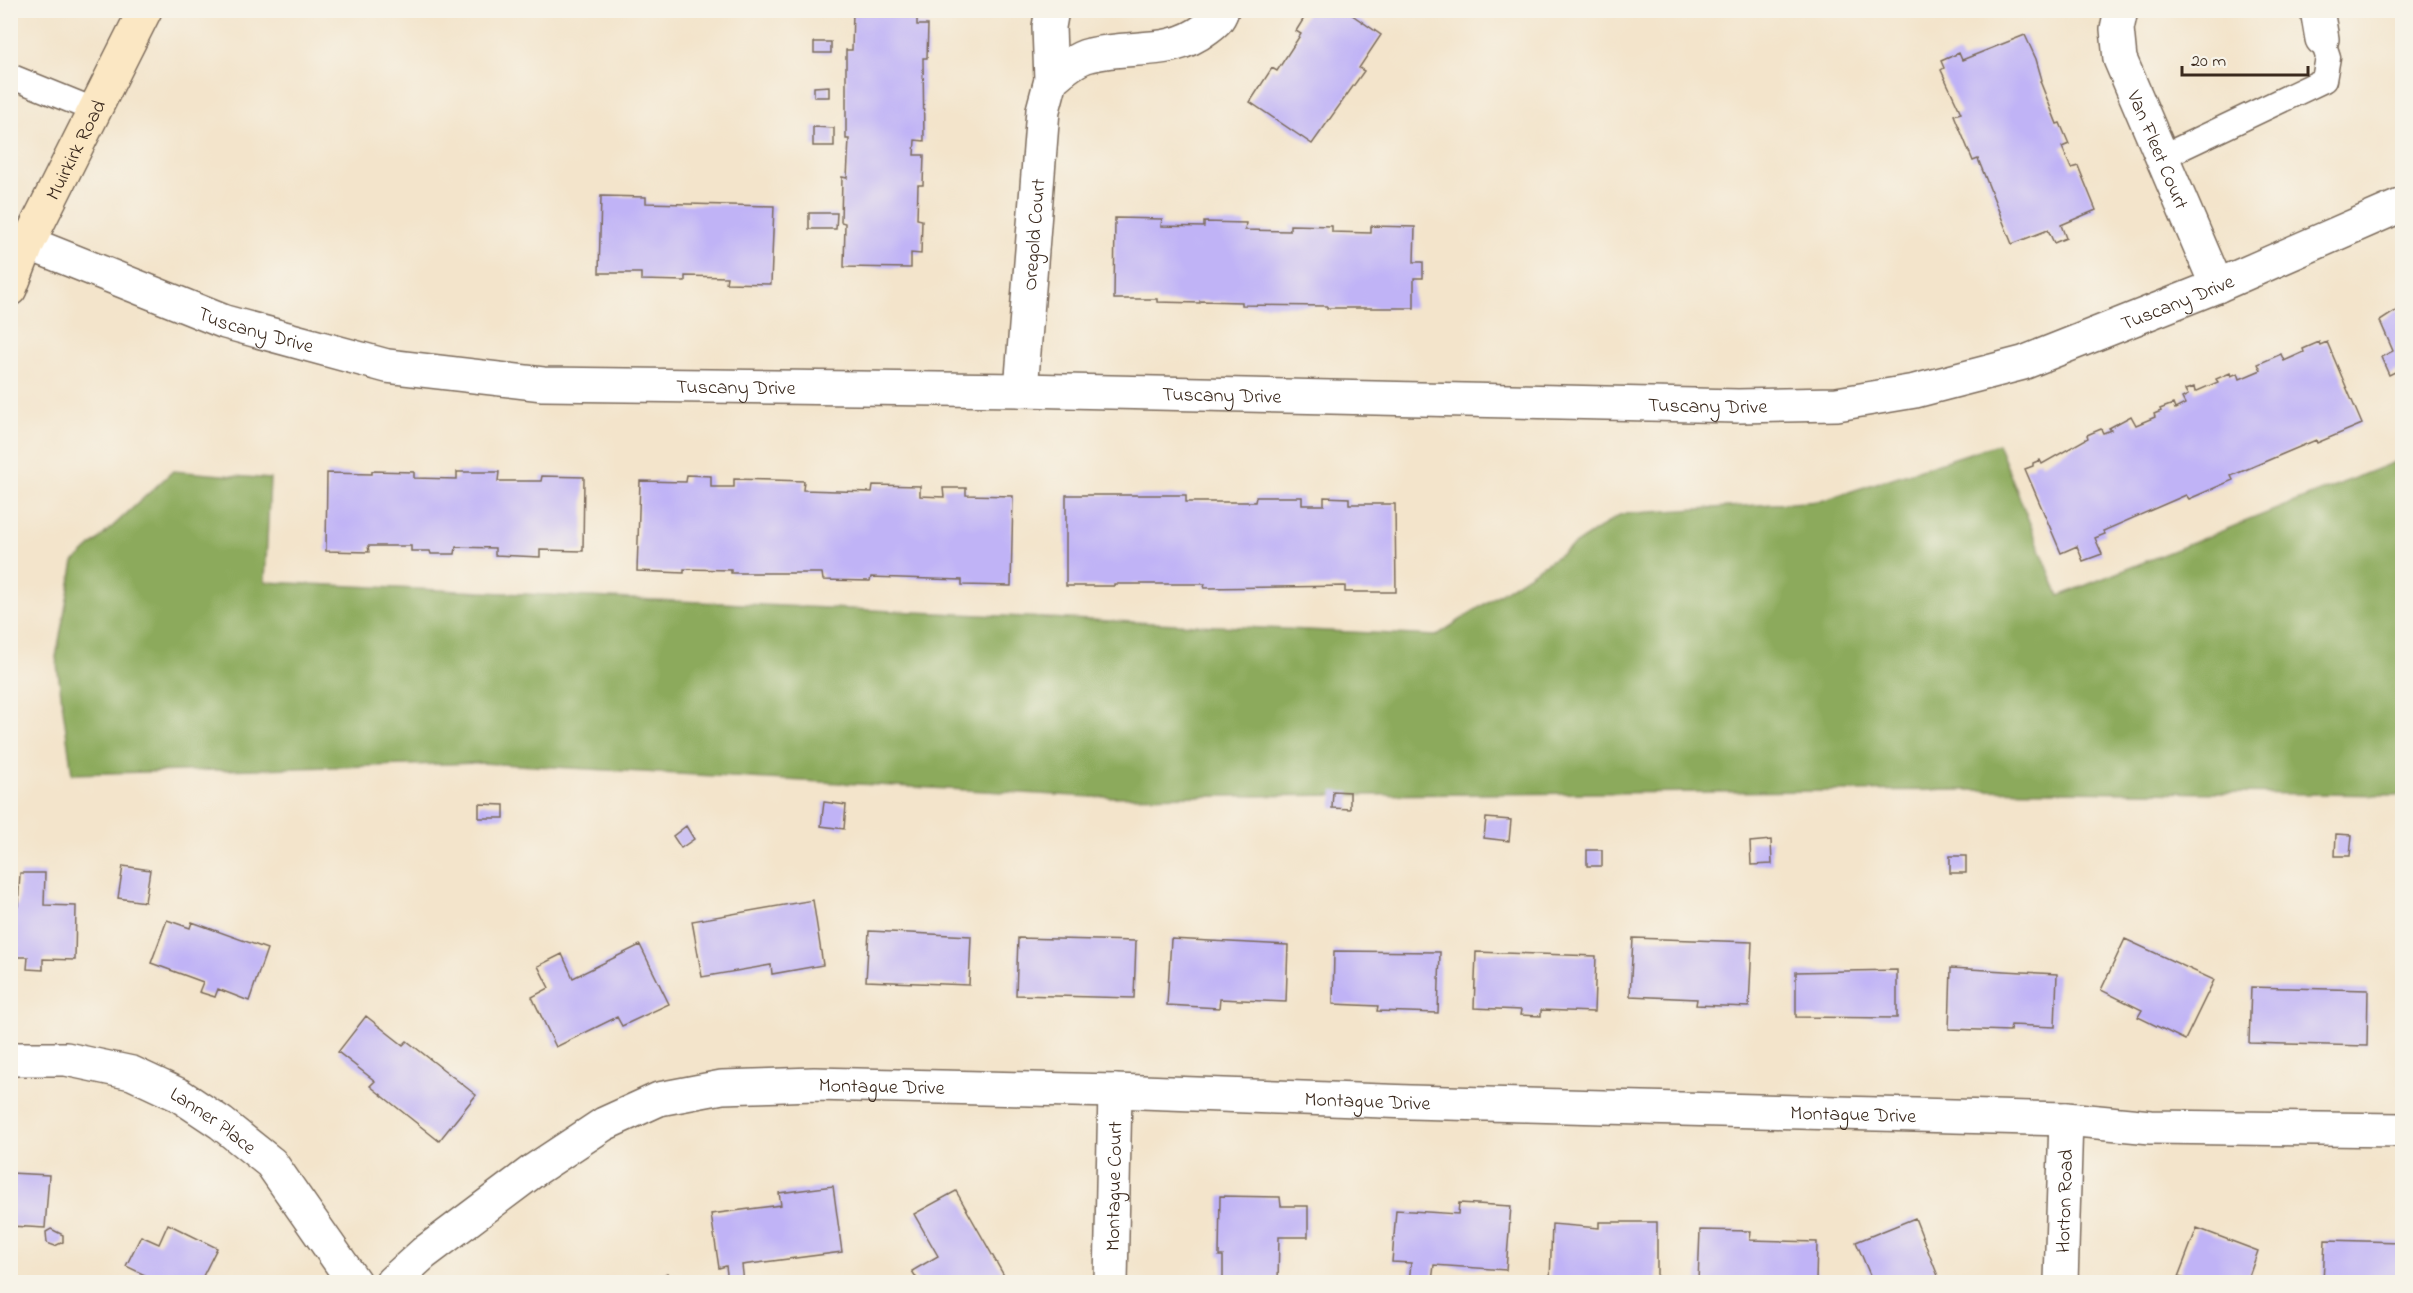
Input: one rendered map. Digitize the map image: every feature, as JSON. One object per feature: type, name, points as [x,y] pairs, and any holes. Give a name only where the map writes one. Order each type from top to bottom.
[{"type":"main road","name":"Muirkirk Road","points":[[10,289],[28,243],[144,10]]},
{"type":"street","name":"Oregold Court","points":[[1021,390],[1042,110],[1051,80],[1049,27],[1052,10]]},
{"type":"street","points":[[1051,80],[1062,70],[1088,55],[1177,46],[1196,37],[1219,19],[1222,10]]},
{"type":"street","name":"Van Fleet Court","points":[[2121,10],[2117,29],[2120,59],[2217,286]]},
{"type":"street","name":"Tuscany Drive","points":[[28,243],[225,322],[387,366],[543,384],[1021,390],[1738,406],[1837,404],[1915,391],[2023,363],[2217,286],[2403,205]]},
{"type":"street","name":"Lanner Place","points":[[10,1059],[66,1059],[132,1073],[179,1095],[221,1123],[271,1163],[354,1282]]},
{"type":"street","name":"Montague Drive","points":[[392,1282],[424,1253],[533,1171],[604,1124],[659,1099],[722,1087],[814,1084],[1115,1091],[1410,1102],[2066,1119],[2151,1127],[2403,1130]]},
{"type":"street","name":"Montague Court","points":[[1111,1282],[1115,1091]]},
{"type":"street","name":"Horton Road","points":[[2061,1282],[2066,1119]]},
{"type":"lane","points":[[2162,157],[2324,80],[2328,57],[2320,25]]},
{"type":"lane","points":[[10,76],[94,110]]},
{"type":"green space","points":[[1998,444],[2059,596],[2402,459],[2402,795],[1962,790],[1093,797],[481,763],[72,774],[56,657],[74,562],[173,471],[270,479],[265,582],[1436,636],[1621,514],[1821,501]]},
{"type":"building","points":[[853,10],[917,11],[917,25],[928,25],[927,58],[923,58],[924,141],[915,140],[914,155],[924,155],[923,185],[918,185],[917,219],[922,220],[921,254],[911,253],[911,268],[844,267],[845,223],[841,222],[842,177],[847,178],[849,139],[846,139],[846,50],[852,50]]},
{"type":"building","points":[[1309,10],[1345,10],[1381,35],[1359,68],[1364,71],[1312,144],[1250,102],[1272,68],[1277,71],[1301,34],[1296,31]]},
{"type":"building","points":[[2025,35],[2036,59],[2042,80],[2040,81],[2057,124],[2060,123],[2069,144],[2062,147],[2071,168],[2078,166],[2096,210],[2061,225],[2066,238],[2054,243],[2048,230],[2012,244],[1978,159],[1973,161],[1954,115],[1961,113],[1941,70],[1944,68],[1941,61],[1959,53],[1962,60]]},
{"type":"building","points":[[814,42],[831,42],[831,53],[814,53]]},
{"type":"building","points":[[829,86],[829,97],[814,97],[814,87]]},
{"type":"building","points":[[813,127],[834,128],[834,146],[813,146]]},
{"type":"building","points":[[601,196],[646,197],[646,203],[774,206],[771,284],[726,283],[727,277],[685,276],[685,281],[641,280],[641,273],[599,273]]},
{"type":"building","points":[[809,213],[837,213],[836,229],[809,229]]},
{"type":"building","points":[[1115,218],[1162,219],[1161,226],[1204,227],[1204,222],[1246,223],[1245,230],[1290,231],[1290,225],[1332,226],[1332,232],[1371,233],[1371,226],[1415,227],[1414,262],[1423,262],[1423,278],[1414,278],[1414,308],[1327,308],[1327,306],[1242,305],[1242,302],[1157,302],[1157,299],[1114,299]]},
{"type":"building","points":[[2397,310],[2402,311],[2402,379],[2399,370],[2389,375],[2381,357],[2393,351],[2380,321]]},
{"type":"building","points":[[2319,342],[2320,345],[2327,342],[2362,424],[2317,443],[2316,440],[2231,476],[2233,480],[2189,499],[2186,495],[2103,531],[2105,534],[2095,538],[2102,554],[2083,561],[2077,546],[2061,553],[2025,469],[2040,460],[2042,464],[2088,438],[2087,435],[2101,429],[2103,433],[2111,430],[2109,428],[2131,416],[2136,425],[2155,417],[2154,414],[2161,411],[2160,409],[2173,404],[2175,409],[2185,404],[2182,398],[2188,395],[2185,390],[2194,387],[2195,392],[2218,382],[2216,379],[2230,373],[2231,376],[2238,373],[2240,379],[2261,370],[2258,364],[2281,354],[2284,361]]},
{"type":"building","points":[[372,471],[414,472],[414,478],[457,479],[457,472],[499,472],[498,481],[541,481],[542,476],[584,477],[583,551],[540,550],[540,557],[495,555],[495,548],[456,547],[455,554],[411,551],[411,546],[368,546],[369,552],[326,551],[327,473],[372,474]]},
{"type":"building","points":[[687,475],[711,476],[711,487],[734,487],[734,479],[804,481],[803,490],[872,492],[873,485],[920,486],[920,496],[944,497],[943,488],[966,488],[966,495],[1013,496],[1011,586],[962,585],[962,580],[871,577],[870,581],[823,580],[822,573],[731,573],[731,570],[684,569],[684,573],[637,571],[640,481],[686,482]]},
{"type":"building","points":[[1066,495],[1186,495],[1186,502],[1255,502],[1256,497],[1302,497],[1302,505],[1324,505],[1324,497],[1349,498],[1349,504],[1395,504],[1396,592],[1345,592],[1345,586],[1204,588],[1205,584],[1114,584],[1114,586],[1066,586]]},
{"type":"building","points":[[1333,791],[1350,792],[1350,809],[1332,808]]},
{"type":"building","points":[[824,802],[846,805],[844,829],[821,826]]},
{"type":"building","points":[[479,804],[504,805],[504,818],[479,818]]},
{"type":"building","points":[[1486,818],[1511,820],[1509,841],[1484,838]]},
{"type":"building","points":[[686,826],[694,839],[681,848],[673,836]]},
{"type":"building","points":[[2336,834],[2352,835],[2350,856],[2335,856]]},
{"type":"building","points":[[1771,840],[1772,864],[1751,865],[1750,842]]},
{"type":"building","points":[[1587,850],[1602,850],[1602,866],[1587,866]]},
{"type":"building","points":[[1950,856],[1966,856],[1966,873],[1950,873]]},
{"type":"building","points":[[123,866],[150,870],[145,902],[118,898]]},
{"type":"building","points":[[20,873],[45,873],[44,905],[76,906],[75,960],[43,959],[43,970],[27,969],[28,957],[10,957],[10,905],[18,906]]},
{"type":"building","points":[[813,900],[823,965],[772,974],[771,965],[702,977],[692,921]]},
{"type":"building","points":[[167,920],[190,928],[192,922],[267,949],[249,1001],[218,989],[215,997],[199,992],[203,982],[151,963]]},
{"type":"building","points":[[869,931],[971,936],[969,985],[866,981]]},
{"type":"building","points":[[1018,938],[1136,941],[1134,998],[1016,995]]},
{"type":"building","points":[[1633,938],[1752,942],[1749,1007],[1696,1005],[1697,999],[1630,996]]},
{"type":"building","points":[[1171,939],[1288,945],[1286,1002],[1220,999],[1219,1008],[1167,1005]]},
{"type":"building","points":[[2125,939],[2214,980],[2185,1040],[2138,1017],[2142,1010],[2101,990]]},
{"type":"building","points":[[640,945],[669,1004],[622,1026],[617,1017],[556,1047],[532,997],[549,988],[538,966],[562,954],[573,978]]},
{"type":"building","points":[[1334,951],[1440,952],[1438,1013],[1377,1011],[1378,1006],[1333,1004]]},
{"type":"building","points":[[1476,952],[1596,956],[1594,1012],[1541,1010],[1541,1016],[1520,1015],[1521,1010],[1474,1008]]},
{"type":"building","points":[[1951,968],[2057,974],[2055,1027],[2011,1025],[2010,1031],[1949,1029]]},
{"type":"building","points":[[1897,970],[1897,1018],[1796,1017],[1796,972]]},
{"type":"building","points":[[2251,987],[2368,990],[2367,1046],[2249,1043]]},
{"type":"building","points":[[366,1016],[403,1045],[407,1041],[476,1095],[439,1141],[370,1086],[375,1081],[338,1052]]},
{"type":"building","points":[[10,1173],[49,1175],[45,1228],[10,1226]]},
{"type":"building","points":[[833,1186],[842,1252],[742,1265],[744,1282],[728,1282],[726,1266],[719,1268],[711,1214],[781,1205],[779,1193]]},
{"type":"building","points":[[956,1191],[1007,1281],[919,1282],[912,1271],[938,1256],[914,1214]]},
{"type":"building","points":[[1220,1196],[1280,1197],[1281,1206],[1308,1206],[1308,1237],[1279,1237],[1278,1282],[1223,1282],[1223,1256],[1219,1256]]},
{"type":"building","points":[[1459,1203],[1511,1206],[1506,1270],[1434,1265],[1432,1282],[1409,1282],[1411,1263],[1392,1262],[1396,1210],[1458,1214]]},
{"type":"building","points":[[1915,1218],[1938,1276],[1933,1278],[1935,1282],[1873,1282],[1856,1242]]},
{"type":"building","points":[[1599,1222],[1657,1222],[1657,1282],[1550,1281],[1552,1224],[1599,1228]]},
{"type":"building","points":[[168,1224],[217,1248],[200,1282],[141,1282],[145,1275],[126,1266],[141,1236],[159,1244]]},
{"type":"building","points":[[2197,1228],[2258,1251],[2247,1282],[2184,1282],[2186,1279],[2178,1277]]},
{"type":"building","points":[[51,1229],[63,1235],[63,1242],[55,1246],[47,1243],[46,1232]]},
{"type":"building","points":[[1700,1230],[1751,1231],[1750,1240],[1817,1242],[1816,1282],[1698,1282]]},
{"type":"building","points":[[2325,1240],[2402,1242],[2402,1282],[2323,1282]]},
{"type":"building","points":[[667,1273],[673,1282],[658,1282],[656,1279]]}]
